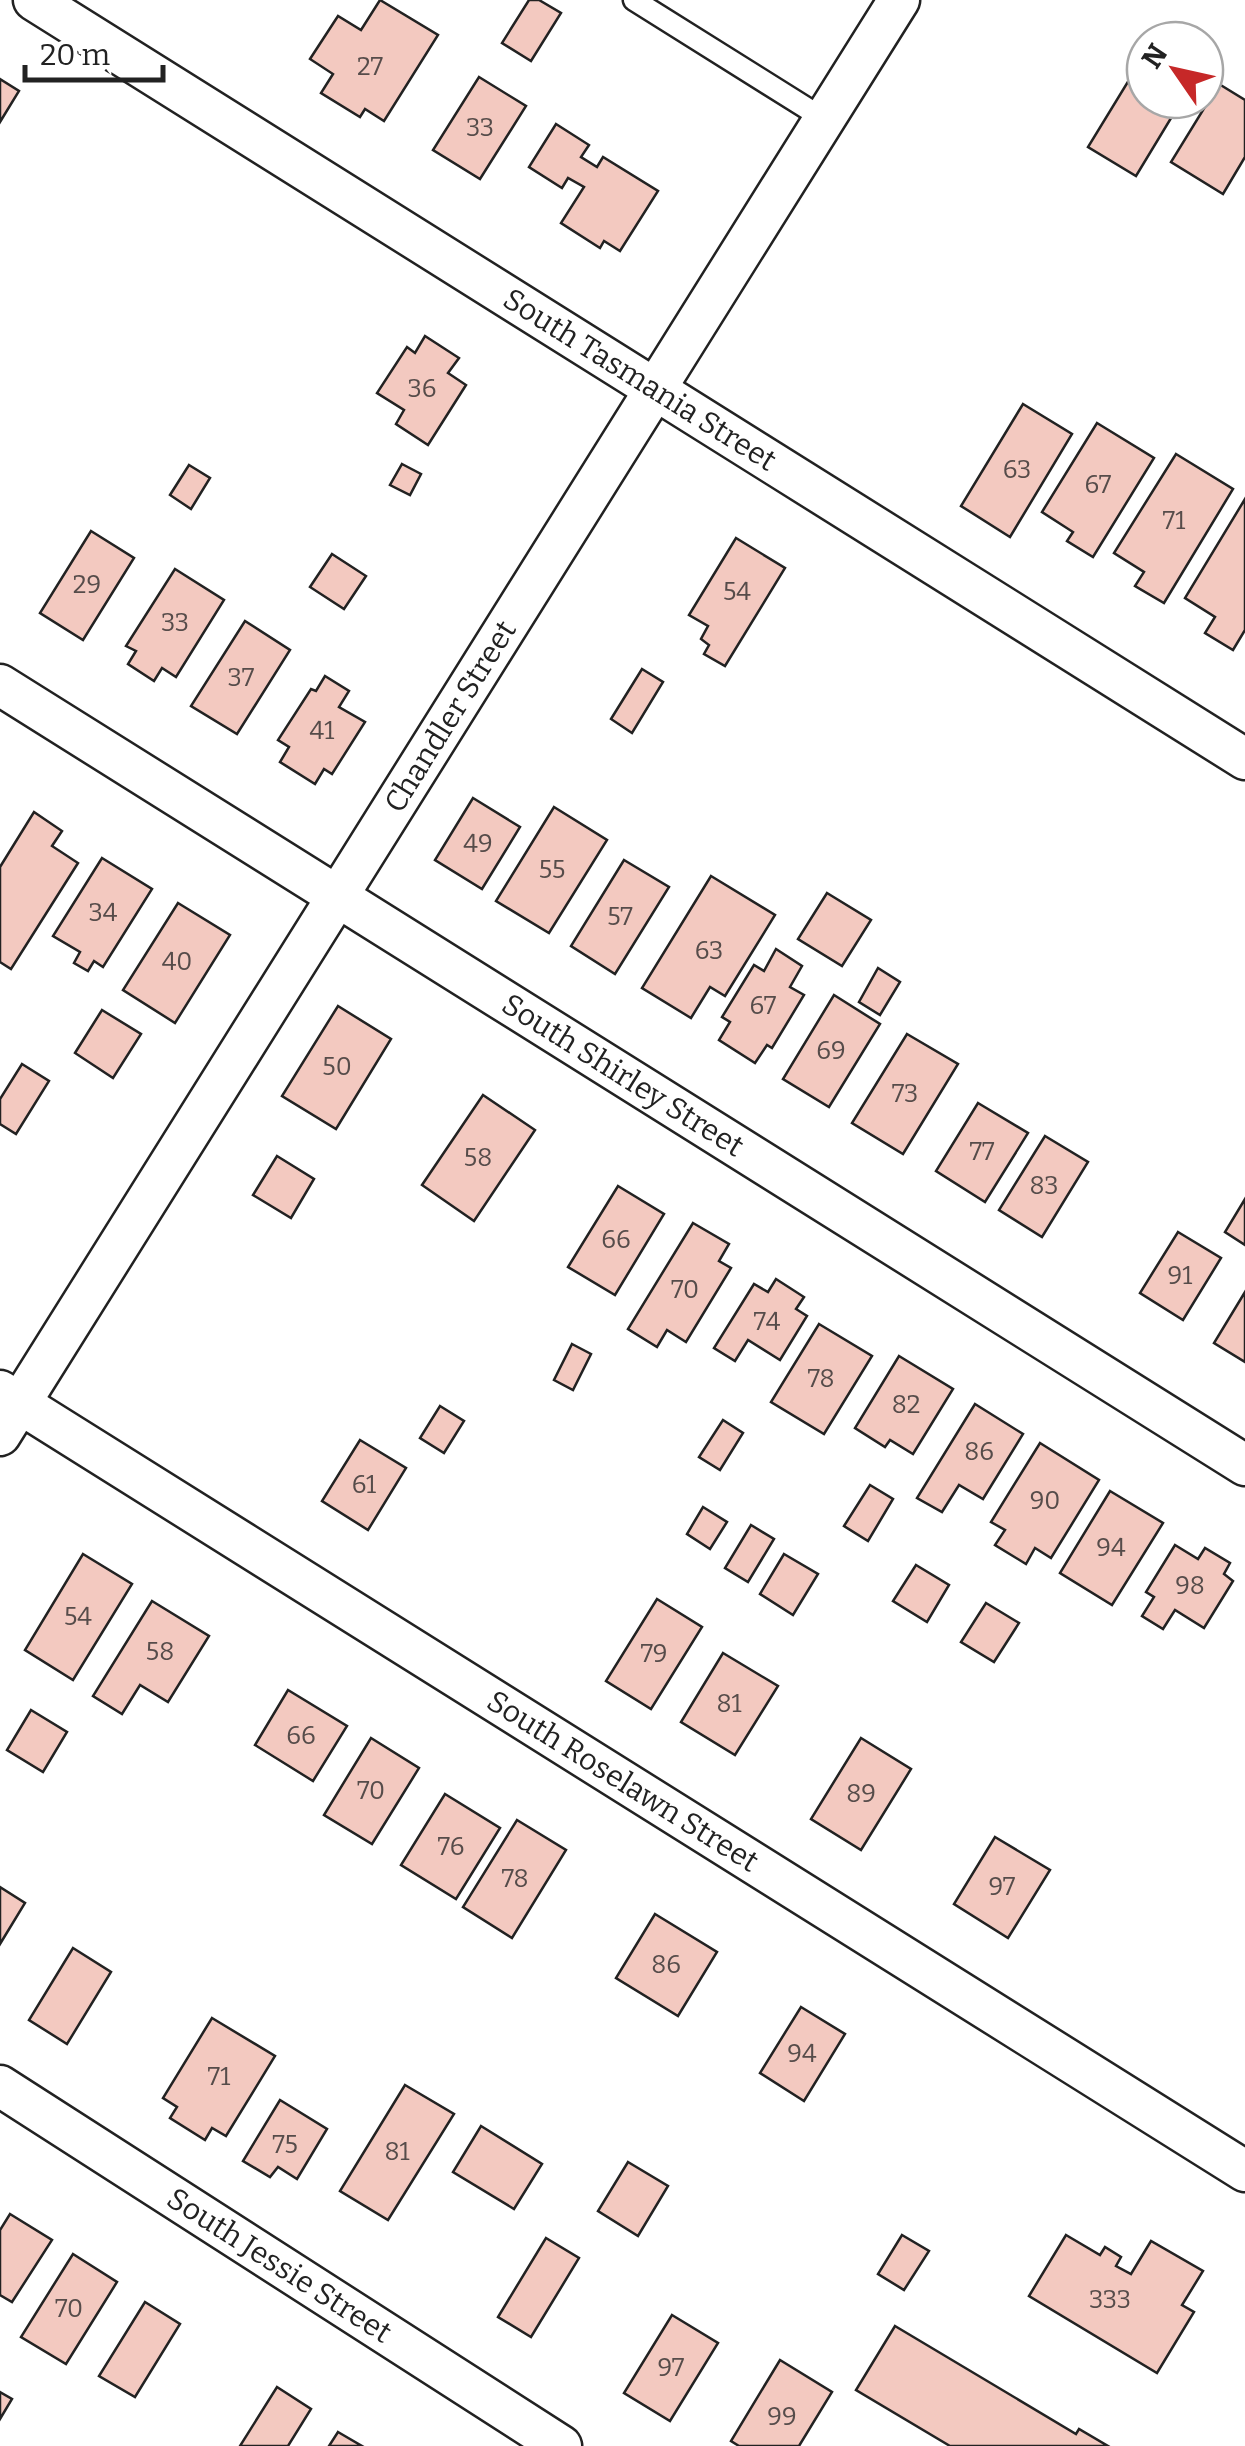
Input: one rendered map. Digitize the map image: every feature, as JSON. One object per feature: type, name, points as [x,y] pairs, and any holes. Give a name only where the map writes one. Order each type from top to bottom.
[{"type":"street","name":"South Tasmania Street","points":[[34,0],[1245,759]]},
{"type":"street","name":"Chandler Street","points":[[6,1410],[337,896],[899,0]]},
{"type":"street","name":"South Shirley Street","points":[[0,685],[1245,1465]]},
{"type":"street","name":"South Roselawn Street","points":[[6,1410],[1245,2172]]},
{"type":"street","name":"South Jessie Street","points":[[0,2086],[561,2446]]},
{"type":"lane","points":[[634,0],[824,119]]},
{"type":"building","points":[[380,0],[438,35],[384,121],[365,109],[360,117],[321,93],[333,74],[310,59],[338,16],[361,30]]},
{"type":"building","points":[[529,0],[539,0],[561,13],[531,61],[502,43]]},
{"type":"building","points":[[479,77],[526,106],[480,179],[433,150]]},
{"type":"building","points":[[0,79],[19,91],[0,122]]},
{"type":"building","points":[[1125,87],[1125,120],[1170,120],[1136,176],[1088,147]]},
{"type":"building","points":[[1225,88],[1245,100],[1245,157],[1223,194],[1171,162],[1197,120],[1225,120]]},
{"type":"building","points":[[556,124],[589,145],[581,157],[597,167],[603,157],[658,191],[620,251],[604,241],[600,248],[561,223],[584,187],[568,178],[562,188],[529,167]]},
{"type":"building","points":[[425,336],[459,358],[448,373],[466,385],[428,445],[396,424],[404,410],[377,393],[407,347],[415,353]]},
{"type":"building","points":[[1023,404],[1072,434],[1010,537],[961,506]]},
{"type":"building","points":[[1097,423],[1154,458],[1093,557],[1067,541],[1073,532],[1042,512]]},
{"type":"building","points":[[1176,454],[1233,489],[1164,603],[1135,586],[1144,572],[1114,553]]},
{"type":"building","points":[[402,464],[421,474],[410,495],[390,485]]},
{"type":"building","points":[[189,465],[210,478],[191,509],[170,495]]},
{"type":"building","points":[[1245,499],[1245,630],[1233,650],[1205,633],[1215,617],[1185,598]]},
{"type":"building","points":[[91,531],[134,558],[83,640],[40,613]]},
{"type":"building","points":[[736,538],[785,568],[725,666],[704,654],[709,645],[701,639],[708,626],[689,615]]},
{"type":"building","points":[[332,554],[366,576],[344,609],[310,587]]},
{"type":"building","points":[[175,569],[224,600],[176,677],[162,668],[154,681],[128,664],[136,651],[126,646]]},
{"type":"building","points":[[245,621],[290,650],[237,734],[191,706]]},
{"type":"building","points":[[642,669],[663,682],[632,733],[611,719]]},
{"type":"building","points":[[325,676],[349,691],[339,707],[365,722],[332,774],[324,769],[315,784],[280,762],[289,747],[278,740],[311,689],[316,691]]},
{"type":"building","points":[[473,798],[520,827],[482,889],[435,860]]},
{"type":"building","points":[[554,807],[607,840],[549,933],[496,901]]},
{"type":"building","points":[[34,812],[62,831],[52,846],[78,863],[11,969],[0,962],[0,867]]},
{"type":"building","points":[[102,858],[152,889],[103,967],[94,961],[88,971],[74,963],[80,952],[53,936]]},
{"type":"building","points":[[624,860],[669,887],[615,974],[571,946]]},
{"type":"building","points":[[711,876],[775,915],[725,996],[710,987],[691,1018],[642,988]]},
{"type":"building","points":[[827,893],[871,920],[842,966],[798,939]]},
{"type":"building","points":[[178,903],[230,935],[175,1023],[123,990]]},
{"type":"building","points":[[776,949],[802,966],[790,987],[804,995],[772,1048],[767,1045],[755,1063],[719,1040],[730,1022],[722,1017],[754,965],[764,971]]},
{"type":"building","points":[[878,968],[900,982],[880,1015],[859,1002]]},
{"type":"building","points":[[834,995],[880,1024],[829,1107],[783,1079]]},
{"type":"building","points":[[338,1006],[391,1039],[336,1129],[282,1096]]},
{"type":"building","points":[[102,1010],[141,1034],[113,1078],[75,1053]]},
{"type":"building","points":[[907,1034],[958,1064],[903,1154],[852,1123]]},
{"type":"building","points":[[22,1064],[49,1081],[16,1134],[0,1124],[0,1099]]},
{"type":"building","points":[[483,1095],[535,1130],[474,1221],[422,1185]]},
{"type":"building","points":[[978,1103],[1028,1133],[985,1202],[936,1171]]},
{"type":"building","points":[[1045,1136],[1088,1162],[1042,1237],[999,1210]]},
{"type":"building","points":[[277,1156],[314,1179],[291,1218],[253,1195]]},
{"type":"building","points":[[618,1186],[664,1214],[615,1295],[568,1267]]},
{"type":"building","points":[[1245,1199],[1245,1245],[1225,1232]]},
{"type":"building","points":[[693,1223],[729,1244],[719,1261],[731,1268],[686,1342],[667,1330],[657,1347],[628,1329]]},
{"type":"building","points":[[1178,1232],[1221,1258],[1183,1320],[1140,1293]]},
{"type":"building","points":[[776,1279],[804,1297],[796,1309],[807,1316],[780,1360],[748,1340],[735,1361],[714,1348],[754,1284],[768,1292]]},
{"type":"building","points":[[1245,1292],[1245,1362],[1214,1343]]},
{"type":"building","points":[[819,1324],[872,1356],[824,1434],[771,1402]]},
{"type":"building","points":[[572,1344],[591,1354],[573,1390],[554,1380]]},
{"type":"building","points":[[899,1356],[953,1389],[913,1454],[890,1440],[885,1447],[855,1428]]},
{"type":"building","points":[[975,1404],[1023,1434],[983,1499],[959,1485],[942,1512],[917,1498]]},
{"type":"building","points":[[440,1406],[464,1421],[444,1453],[420,1438]]},
{"type":"building","points":[[723,1420],[743,1433],[720,1470],[699,1457]]},
{"type":"building","points":[[360,1440],[406,1468],[368,1530],[322,1501]]},
{"type":"building","points":[[1040,1443],[1099,1480],[1051,1558],[1035,1548],[1026,1564],[995,1545],[1005,1530],[991,1522]]},
{"type":"building","points":[[870,1485],[893,1499],[868,1541],[844,1526]]},
{"type":"building","points":[[1110,1491],[1163,1523],[1112,1605],[1060,1573]]},
{"type":"building","points":[[703,1507],[727,1522],[710,1549],[687,1534]]},
{"type":"building","points":[[751,1525],[774,1539],[748,1582],[725,1568]]},
{"type":"building","points":[[1175,1545],[1198,1559],[1205,1548],[1230,1563],[1224,1574],[1233,1581],[1204,1628],[1175,1610],[1163,1629],[1142,1616],[1154,1597],[1146,1592]]},
{"type":"building","points":[[83,1554],[132,1584],[73,1680],[25,1650]]},
{"type":"building","points":[[784,1554],[818,1574],[793,1615],[760,1594]]},
{"type":"building","points":[[916,1565],[949,1585],[927,1622],[893,1601]]},
{"type":"building","points":[[657,1599],[702,1627],[651,1709],[606,1681]]},
{"type":"building","points":[[152,1601],[209,1636],[168,1702],[140,1685],[122,1714],[93,1696]]},
{"type":"building","points":[[986,1603],[1019,1623],[994,1662],[961,1642]]},
{"type":"building","points":[[723,1653],[778,1686],[735,1755],[681,1722]]},
{"type":"building","points":[[288,1690],[347,1726],[313,1781],[255,1745]]},
{"type":"building","points":[[31,1710],[67,1732],[43,1772],[7,1750]]},
{"type":"building","points":[[371,1738],[419,1768],[372,1844],[324,1815]]},
{"type":"building","points":[[861,1738],[911,1769],[861,1850],[811,1819]]},
{"type":"building","points":[[445,1794],[500,1828],[456,1899],[401,1865]]},
{"type":"building","points":[[517,1820],[566,1850],[512,1938],[463,1907]]},
{"type":"building","points":[[995,1837],[1050,1870],[1008,1938],[954,1904]]},
{"type":"building","points":[[0,1887],[25,1903],[0,1944]]},
{"type":"building","points":[[655,1914],[717,1952],[678,2016],[616,1978]]},
{"type":"building","points":[[73,1948],[111,1972],[67,2044],[29,2020]]},
{"type":"building","points":[[801,2007],[845,2034],[804,2101],[760,2073]]},
{"type":"building","points":[[212,2018],[275,2056],[226,2136],[212,2128],[205,2140],[170,2118],[177,2107],[163,2098]]},
{"type":"building","points":[[405,2085],[454,2114],[388,2220],[340,2191]]},
{"type":"building","points":[[280,2100],[327,2129],[297,2179],[278,2167],[270,2177],[243,2161]]},
{"type":"building","points":[[481,2126],[542,2164],[514,2209],[453,2172]]},
{"type":"building","points":[[628,2162],[668,2186],[638,2236],[598,2211]]},
{"type":"building","points":[[10,2214],[52,2240],[12,2302],[0,2295],[0,2230]]},
{"type":"building","points":[[902,2235],[929,2251],[904,2290],[878,2274]]},
{"type":"building","points":[[1066,2235],[1100,2255],[1105,2247],[1121,2257],[1116,2266],[1131,2274],[1151,2241],[1203,2271],[1182,2305],[1194,2312],[1157,2373],[1029,2296]]},
{"type":"building","points":[[546,2238],[579,2258],[531,2337],[498,2317]]},
{"type":"building","points":[[73,2254],[117,2282],[66,2364],[21,2337]]},
{"type":"building","points":[[145,2302],[180,2324],[135,2397],[99,2376]]},
{"type":"building","points":[[672,2315],[718,2343],[670,2421],[624,2393]]},
{"type":"building","points":[[895,2326],[1076,2434],[1079,2429],[1108,2446],[950,2446],[856,2390]]},
{"type":"building","points":[[780,2360],[832,2392],[799,2446],[739,2446],[731,2441]]},
{"type":"building","points":[[277,2387],[311,2409],[288,2446],[240,2446]]},
{"type":"building","points":[[0,2392],[12,2399],[0,2419]]},
{"type":"building","points":[[338,2432],[362,2446],[329,2446]]}]
